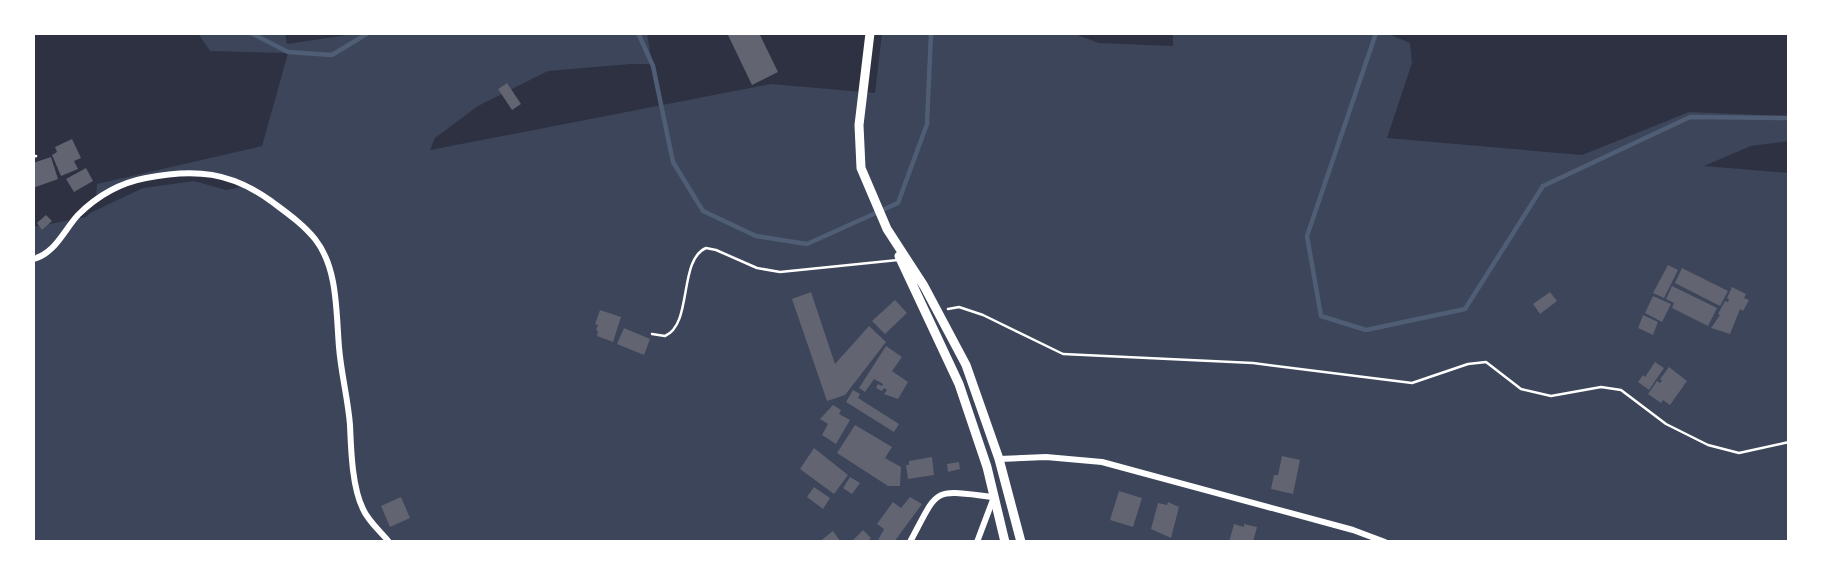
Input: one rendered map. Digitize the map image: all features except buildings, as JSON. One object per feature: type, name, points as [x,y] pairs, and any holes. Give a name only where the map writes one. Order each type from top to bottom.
[{"type":"main road","points":[[870,33],[859,125],[861,167],[959,384],[987,467],[1005,542]]},
{"type":"main road","points":[[887,229],[924,286],[966,365],[999,459],[1021,542]]},
{"type":"street","points":[[33,258],[39,257],[56,244],[75,218],[96,198],[116,187],[145,178],[192,172],[217,174],[261,194],[296,219],[317,241],[330,271],[337,310],[352,466],[363,509],[389,542]]},
{"type":"street","points":[[999,459],[1046,457],[1101,462],[1353,530],[1385,542]]},
{"type":"street","points":[[910,542],[933,499],[946,492],[994,498],[977,542]]},
{"type":"lane","points":[[652,334],[665,336],[676,327],[695,257],[706,248],[757,268],[780,272],[901,259]]},
{"type":"path","points":[[938,311],[959,307],[1063,354],[1253,363],[1412,383],[1468,364],[1486,362],[1521,389],[1551,396],[1601,387],[1621,390],[1666,424],[1708,445],[1739,453],[1789,442]]},
{"type":"shaded area","points":[[198,33],[285,33],[287,44],[360,33],[647,33],[652,64],[548,71],[478,106],[435,138],[430,150],[771,84],[875,93],[882,33],[1072,33],[1099,43],[1173,46],[1173,33],[1386,33],[1410,43],[1412,63],[1387,138],[1582,155],[1689,112],[1789,116],[1789,141],[1751,146],[1704,166],[1789,173],[1789,542],[33,542],[33,227],[86,217],[143,188],[194,181],[226,190],[245,186],[217,174],[145,178],[96,198],[97,184],[262,146],[288,53],[210,51]]},
{"type":"waterway","points":[[251,33],[288,52],[332,55],[368,33]]},
{"type":"waterway","points":[[638,33],[653,66],[673,162],[703,211],[756,236],[807,244],[898,203],[927,124],[931,33]]},
{"type":"waterway","points":[[1376,33],[1307,236],[1321,316],[1366,330],[1465,309],[1543,186],[1690,117],[1789,118]]}]
